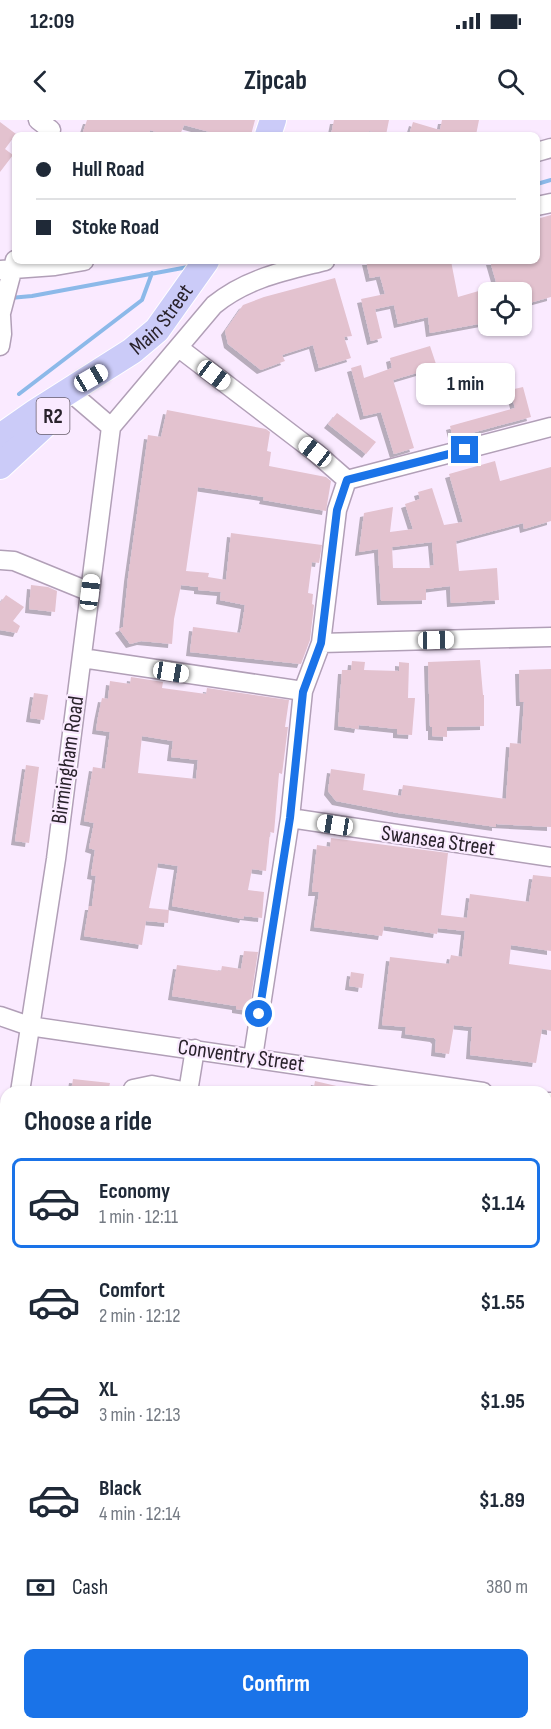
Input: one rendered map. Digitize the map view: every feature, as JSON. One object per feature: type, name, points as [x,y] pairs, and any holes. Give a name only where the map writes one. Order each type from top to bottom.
[{"type":"highway","name":"Main Street","points":[[108,368],[156,330],[199,270]]},
{"type":"highway","name":"R2","points":[[0,466],[108,368]]},
{"type":"highway","name":"R2","points":[[0,437],[73,388],[108,368]]},
{"type":"street","points":[[0,346],[1,315],[10,269],[67,264]]},
{"type":"street","points":[[75,397],[111,427],[214,304],[237,288],[258,278],[313,264]]},
{"type":"street","points":[[179,348],[278,422],[347,480]]},
{"type":"street","name":"Birmingham Road","points":[[21,1086],[56,859],[111,427]]},
{"type":"street","points":[[347,480],[551,427]]},
{"type":"street","points":[[253,1057],[290,818],[303,692],[321,643],[337,510],[347,480]]},
{"type":"street","points":[[0,560],[14,561],[90,592]]},
{"type":"street","points":[[321,643],[551,637]]},
{"type":"street","points":[[82,658],[303,692]]},
{"type":"street","name":"Swansea Street","points":[[290,818],[551,857]]},
{"type":"street","name":"Conventry Street","points":[[0,1016],[29,1026],[444,1086]]},
{"type":"street","points":[[189,1086],[195,1049]]},
{"type":"building","points":[[87,120],[255,120],[252,132],[210,132],[184,125],[181,132],[150,130],[150,132],[83,132]]},
{"type":"building","points":[[334,120],[389,120],[387,132],[332,132]]},
{"type":"building","points":[[442,120],[479,120],[477,132],[410,132],[413,122],[440,130]]},
{"type":"building","points":[[0,122],[13,132],[12,139],[5,149],[12,156],[0,172]]},
{"type":"building","points":[[551,215],[551,297],[532,302],[532,282],[496,282],[491,264],[540,264],[540,218]]},
{"type":"building","points":[[367,264],[452,264],[458,297],[478,291],[478,324],[430,333],[428,317],[398,324],[394,305],[375,309],[382,338],[371,341],[361,299],[385,294],[380,276],[370,278]]},
{"type":"building","points":[[335,278],[352,336],[344,337],[351,358],[319,368],[313,345],[282,355],[285,361],[261,370],[228,344],[225,331],[243,305]]},
{"type":"building","points":[[430,346],[437,367],[393,380],[414,448],[394,454],[381,412],[364,416],[351,368],[361,365],[364,378],[392,368],[390,358]]},
{"type":"building","points":[[523,387],[531,417],[453,438],[450,426],[515,408],[510,390]]},
{"type":"building","points":[[167,410],[266,429],[270,432],[267,451],[271,452],[269,466],[326,477],[331,481],[326,511],[263,500],[264,497],[198,487],[186,571],[209,573],[208,577],[226,580],[231,533],[322,545],[319,563],[312,562],[308,593],[313,594],[312,604],[314,605],[310,640],[301,664],[190,652],[193,627],[240,633],[245,605],[220,600],[221,592],[198,590],[198,587],[181,585],[172,644],[141,641],[130,644],[119,629],[123,627],[148,435],[161,437]]},
{"type":"building","points":[[337,413],[376,442],[366,454],[328,424]]},
{"type":"building","points":[[495,461],[500,481],[551,467],[551,521],[524,529],[523,523],[456,541],[459,571],[497,568],[499,600],[451,603],[450,586],[426,589],[426,600],[381,601],[378,549],[359,552],[364,513],[393,507],[390,532],[413,529],[405,504],[420,499],[418,492],[432,488],[444,525],[463,522],[449,474]],"holes":[[[432,542],[434,565],[430,568],[393,568],[392,547]]]},
{"type":"building","points":[[31,585],[48,587],[57,591],[55,612],[29,609]]},
{"type":"building","points":[[6,595],[24,607],[13,621],[20,626],[17,633],[0,630],[0,603]]},
{"type":"building","points":[[480,660],[484,695],[484,726],[447,727],[447,737],[432,736],[428,662]]},
{"type":"building","points":[[352,661],[365,662],[364,670],[399,671],[399,662],[409,663],[408,698],[415,698],[412,735],[397,734],[397,729],[359,725],[358,729],[338,726],[342,670],[351,670]]},
{"type":"building","points":[[551,669],[551,827],[496,824],[496,827],[398,813],[336,801],[328,791],[331,769],[365,774],[363,790],[401,796],[403,785],[506,799],[510,743],[521,744],[524,702],[520,702],[519,670]]},
{"type":"building","points":[[131,677],[163,682],[162,688],[206,694],[207,688],[289,700],[282,774],[279,773],[274,833],[270,832],[266,871],[252,869],[248,890],[264,892],[262,918],[244,916],[243,919],[172,906],[178,866],[158,863],[149,908],[169,910],[168,923],[146,921],[142,945],[84,936],[89,906],[92,906],[96,876],[91,875],[95,850],[89,848],[94,823],[84,821],[93,767],[105,769],[110,732],[96,730],[98,717],[102,698],[108,699],[110,681],[130,684]],"holes":[[[142,736],[173,741],[171,757],[198,760],[196,779],[138,773]]]},
{"type":"building","points":[[34,693],[48,695],[44,720],[30,718]]},
{"type":"building","points":[[26,765],[39,767],[29,843],[15,841]]},
{"type":"building","points":[[331,838],[448,853],[441,915],[467,918],[470,894],[529,902],[533,875],[551,877],[551,951],[511,945],[509,964],[551,970],[551,1031],[542,1029],[536,1063],[470,1055],[472,1027],[454,1025],[449,1054],[435,1052],[436,1040],[434,1038],[405,1034],[406,1027],[382,1025],[390,957],[449,964],[451,955],[462,957],[465,931],[438,928],[437,934],[384,926],[382,936],[314,927],[319,892],[312,892],[317,845],[330,847]]},
{"type":"building","points":[[244,951],[258,952],[249,1011],[236,1009],[236,1006],[172,996],[177,965],[221,971],[222,966],[241,969]]},
{"type":"building","points":[[351,972],[364,974],[362,988],[349,986]]},
{"type":"building","points":[[73,1079],[110,1083],[109,1086],[72,1086]]},
{"type":"building","points":[[315,1081],[336,1086],[314,1086]]},
{"type":"waterway","points":[[540,183],[551,180]]},
{"type":"waterway","points":[[10,298],[32,296],[188,267]]},
{"type":"waterway","points":[[19,394],[142,300],[152,273]]},
{"type":"route","points":[[259,1014],[290,818],[303,692],[321,643],[337,510],[341,495],[347,480],[465,450]]}]
